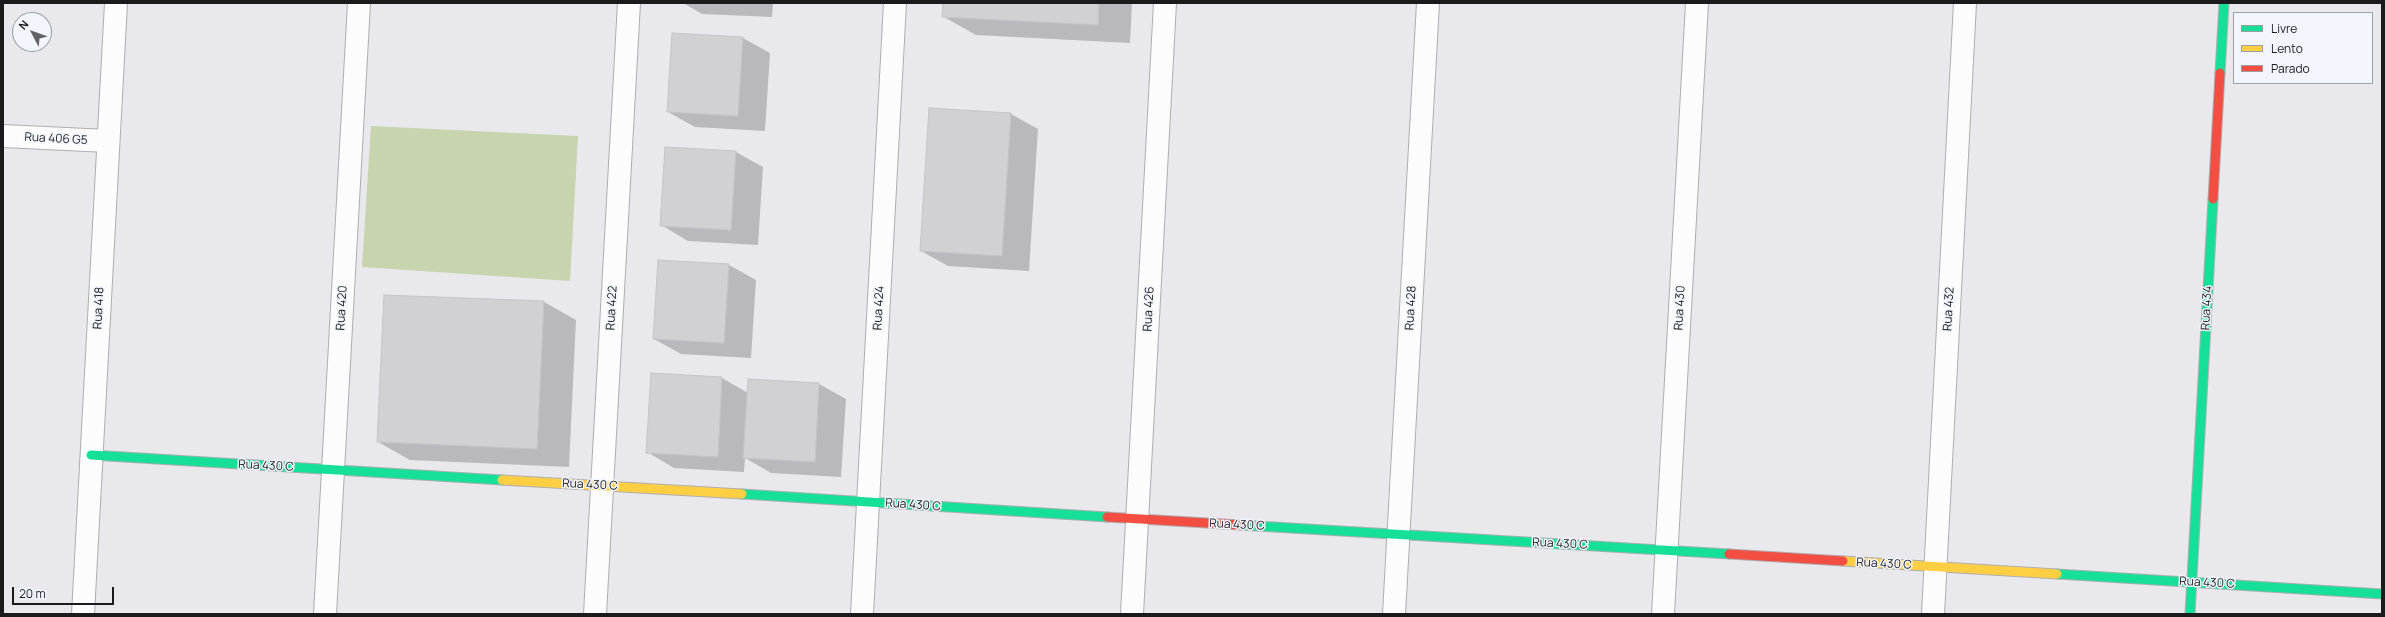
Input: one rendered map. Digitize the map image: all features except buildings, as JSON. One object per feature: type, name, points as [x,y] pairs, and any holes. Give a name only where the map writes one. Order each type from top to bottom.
[{"type":"street","name":"Rua 418","points":[[83,614],[116,3]]},
{"type":"street","name":"Rua 420","points":[[325,614],[359,3]]},
{"type":"street","name":"Rua 422","points":[[595,614],[629,3]]},
{"type":"street","name":"Rua 424","points":[[862,614],[895,3]]},
{"type":"street","name":"Rua 426","points":[[1132,614],[1165,3]]},
{"type":"street","name":"Rua 428","points":[[1394,614],[1428,3]]},
{"type":"street","name":"Rua 430","points":[[1663,614],[1697,3]]},
{"type":"street","name":"Rua 432","points":[[1933,614],[1965,3]]},
{"type":"street","name":"Rua 434","points":[[2190,614],[2224,3]]},
{"type":"street","name":"Rua 406 G5","points":[[3,136],[108,142]]},
{"type":"street","name":"Rua 430 C","points":[[91,455],[2382,594]]},
{"type":"green space","points":[[371,126],[578,136],[570,281],[362,267]]},
{"type":"traffic: fast","points":[[2220,73],[2224,3]]},
{"type":"traffic: fast","points":[[2190,614],[2213,199]]},
{"type":"traffic: fast","points":[[91,455],[502,480]]},
{"type":"traffic: fast","points":[[742,494],[1107,517]]},
{"type":"traffic: fast","points":[[1240,525],[1729,554]]},
{"type":"traffic: fast","points":[[2057,574],[2382,594]]},
{"type":"traffic: slow","points":[[502,480],[742,494]]},
{"type":"traffic: slow","points":[[1843,561],[2057,574]]},
{"type":"traffic: jam","points":[[2213,199],[2220,73]]},
{"type":"traffic: jam","points":[[1107,517],[1240,525]]},
{"type":"traffic: jam","points":[[1729,554],[1843,561]]}]
